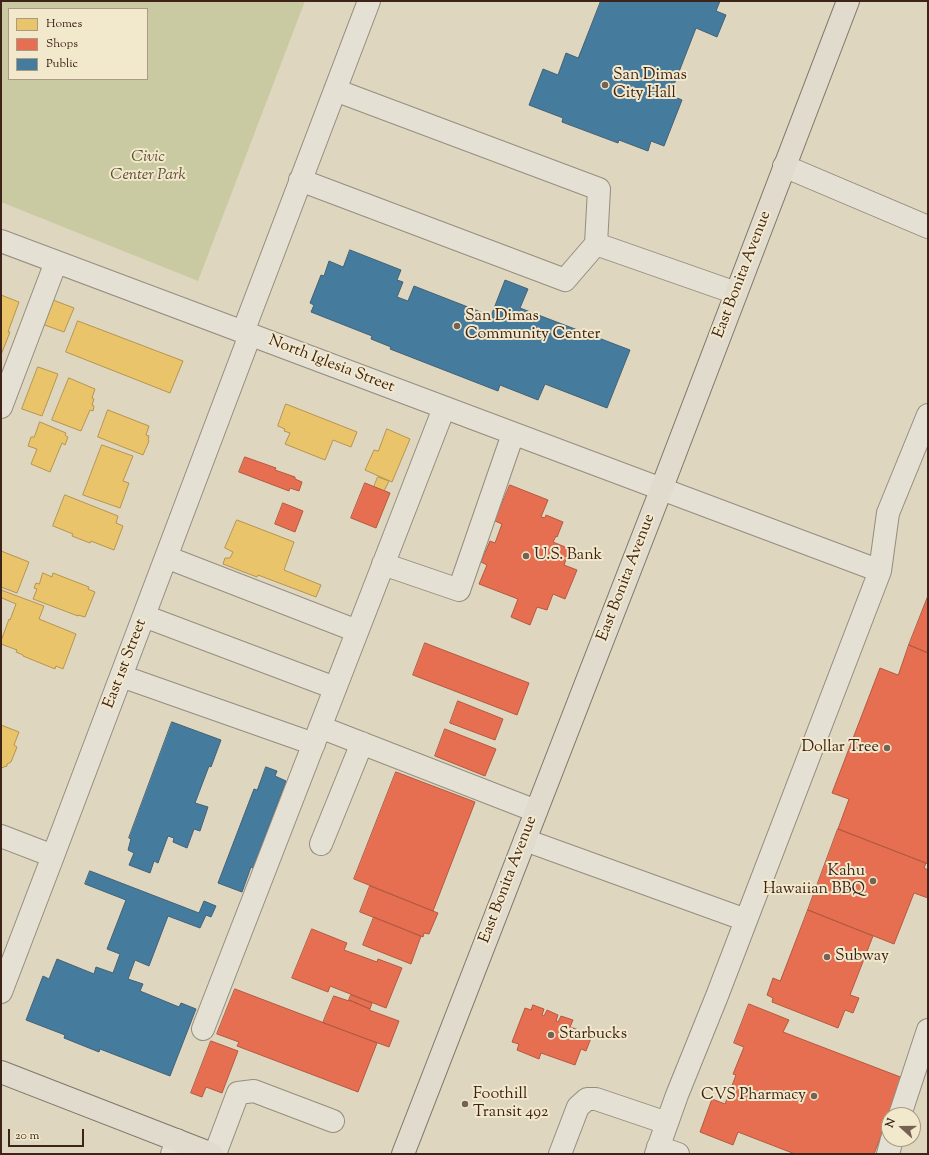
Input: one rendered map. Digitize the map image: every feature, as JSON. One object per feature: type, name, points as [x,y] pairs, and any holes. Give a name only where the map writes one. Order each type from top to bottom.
[{"type":"main road","name":"East Bonita Avenue","points":[[403,1154],[661,490],[848,1]]},
{"type":"main road","points":[[1,1072],[174,1147],[213,1154]]},
{"type":"street","name":"East 1st Street","points":[[1,992],[166,557],[300,180],[369,1]]},
{"type":"street","points":[[300,180],[565,280],[596,244],[599,189],[335,90]]},
{"type":"street","points":[[784,166],[928,227]]},
{"type":"street","name":"North Iglesia Street","points":[[1,241],[880,571]]},
{"type":"street","points":[[596,244],[736,293]]},
{"type":"street","points":[[1,407],[56,262]]},
{"type":"street","points":[[204,1029],[444,408]]},
{"type":"street","points":[[664,1152],[667,1123],[677,1095],[717,996],[880,571],[888,513],[928,415]]},
{"type":"street","points":[[383,564],[459,590],[513,434]]},
{"type":"street","points":[[166,557],[357,631]]},
{"type":"street","points":[[144,616],[335,688]]},
{"type":"street","points":[[121,676],[317,736],[362,743],[536,811]]},
{"type":"street","points":[[321,844],[362,743]]},
{"type":"street","points":[[1,836],[53,856]]},
{"type":"street","points":[[525,840],[746,920]]},
{"type":"street","points":[[903,1107],[928,1030]]},
{"type":"street","points":[[213,1154],[238,1093],[254,1091],[333,1121]]},
{"type":"street","points":[[560,1154],[578,1107],[587,1099],[596,1099],[667,1123]]},
{"type":"green space","name":"Civic Center Park","points":[[1,1],[305,1],[198,281],[1,202]]},
{"type":"building: Homes","points":[[1,295],[19,302],[1,355]]},
{"type":"building: Homes","points":[[53,300],[74,308],[64,332],[42,324]]},
{"type":"building: Homes","points":[[78,321],[183,361],[170,393],[66,352]]},
{"type":"building: Homes","points":[[38,367],[58,374],[42,416],[22,409]]},
{"type":"building: Homes","points":[[69,378],[95,389],[92,398],[94,399],[92,405],[94,406],[93,411],[90,410],[81,431],[52,420]]},
{"type":"building: Homes","points":[[286,404],[357,432],[351,447],[333,440],[325,460],[285,444],[290,433],[284,431],[285,429],[278,426]]},
{"type":"building: Homes","points":[[108,410],[149,426],[146,435],[149,436],[149,441],[143,455],[98,437]]},
{"type":"building: Homes","points":[[40,422],[66,433],[65,435],[68,437],[65,445],[62,443],[50,472],[31,464],[37,449],[28,446],[31,437],[34,437]]},
{"type":"building: Homes","points":[[387,429],[410,439],[392,482],[365,470],[374,450],[378,451]]},
{"type":"building: Homes","points":[[102,445],[133,456],[123,481],[129,483],[120,508],[83,495]]},
{"type":"building: Homes","points":[[378,477],[389,481],[384,491],[374,487]]},
{"type":"building: Homes","points":[[65,495],[118,516],[116,523],[123,526],[114,550],[91,541],[90,543],[72,536],[73,534],[53,526]]},
{"type":"building: Homes","points":[[237,520],[294,542],[284,570],[321,585],[316,597],[258,575],[257,577],[223,564],[225,558],[230,558],[233,552],[225,548]]},
{"type":"building: Homes","points":[[1,551],[29,562],[17,593],[1,587]]},
{"type":"building: Homes","points":[[43,573],[52,577],[53,573],[89,587],[88,589],[95,592],[85,617],[78,616],[33,599],[37,589],[34,588],[36,583],[39,584]]},
{"type":"building: Homes","points":[[1,590],[44,606],[39,619],[76,634],[63,669],[56,666],[55,669],[23,656],[16,652],[17,650],[1,644],[9,619],[10,620],[16,604],[2,598],[1,601]]},
{"type":"building: Homes","points":[[1,725],[19,732],[14,745],[17,747],[11,762],[7,764],[7,766],[1,768]]},
{"type":"building: Shops","points":[[245,457],[276,468],[275,470],[295,477],[295,479],[302,482],[299,491],[290,488],[289,491],[239,472]]},
{"type":"building: Shops","points":[[365,483],[390,493],[376,528],[351,518]]},
{"type":"building: Shops","name":"U.S. Bank","points":[[510,485],[548,500],[541,517],[545,518],[546,515],[563,522],[557,537],[556,536],[553,542],[570,549],[564,565],[577,570],[565,599],[553,594],[547,610],[537,607],[530,625],[511,617],[518,599],[479,584],[487,565],[481,562],[490,541],[495,543],[502,524],[495,521]]},
{"type":"building: Shops","points":[[283,503],[303,511],[295,532],[275,524]]},
{"type":"building: Shops","points":[[928,596],[928,653],[909,645]]},
{"type":"building: Shops","points":[[425,643],[529,683],[517,715],[413,675]]},
{"type":"building: Shops","points":[[909,645],[928,653],[928,864],[838,829],[849,799],[832,793],[880,668],[898,675]]},
{"type":"building: Shops","points":[[458,701],[503,719],[495,740],[450,723]]},
{"type":"building: Shops","points":[[445,729],[496,749],[485,776],[435,756]]},
{"type":"building: Shops","points":[[396,772],[475,802],[433,911],[354,879]]},
{"type":"building: Shops","name":"Kahu Hawaiian BBQ","points":[[838,829],[926,863],[924,868],[928,870],[928,898],[914,893],[894,944],[808,910]]},
{"type":"building: Shops","points":[[370,886],[438,913],[429,934],[424,933],[423,937],[360,912]]},
{"type":"building: Shops","name":"Subway","points":[[808,910],[873,936],[850,995],[859,998],[853,1013],[845,1010],[838,1028],[772,1002],[773,998],[767,995],[773,978],[780,981]]},
{"type":"building: Shops","points":[[374,917],[421,936],[411,964],[363,945]]},
{"type":"building: Shops","points":[[312,929],[347,943],[344,950],[377,962],[378,959],[402,968],[386,1008],[330,986],[328,992],[292,978]]},
{"type":"building: Shops","points":[[235,989],[377,1043],[358,1092],[237,1046],[239,1042],[217,1034]]},
{"type":"building: Shops","points":[[351,995],[372,1003],[370,1009],[349,1000]]},
{"type":"building: Shops","points":[[334,996],[349,1000],[370,1009],[369,1010],[399,1021],[389,1047],[323,1023]]},
{"type":"building: Shops","name":"CVS Pharmacy","points":[[749,1004],[789,1020],[783,1032],[903,1078],[892,1107],[881,1107],[881,1136],[874,1154],[795,1154],[738,1132],[733,1145],[700,1132],[712,1099],[725,1104],[736,1075],[733,1074],[744,1047],[734,1043]]},
{"type":"building: Shops","name":"Starbucks","points":[[533,1005],[544,1009],[542,1015],[544,1016],[547,1010],[558,1015],[556,1021],[558,1022],[561,1016],[573,1020],[570,1027],[587,1033],[586,1036],[591,1038],[586,1051],[581,1049],[575,1065],[541,1053],[539,1059],[517,1050],[519,1044],[512,1042],[525,1008],[531,1010]]},
{"type":"building: Shops","points":[[211,1041],[238,1051],[222,1093],[206,1087],[202,1097],[191,1093]]},
{"type":"building: Public","name":"San Dimas City Hall","points":[[601,1],[720,1],[716,11],[726,15],[717,37],[696,28],[670,95],[682,100],[664,146],[651,141],[648,151],[619,140],[618,143],[562,122],[563,118],[529,105],[543,69],[558,75],[566,53],[578,58]]},
{"type":"building: Public","name":"San Dimas Community Center","points":[[350,250],[401,270],[397,280],[403,282],[397,297],[408,301],[414,286],[491,316],[505,280],[528,289],[520,308],[630,350],[607,408],[545,384],[538,400],[500,385],[498,391],[390,349],[391,347],[371,339],[372,336],[311,312],[314,305],[310,303],[321,275],[324,276],[329,261],[343,267]]},
{"type":"building: Public","points":[[172,722],[221,740],[195,803],[208,807],[200,831],[194,829],[187,848],[173,842],[174,838],[168,836],[158,863],[154,861],[150,873],[129,865],[134,853],[128,850],[131,839],[129,838]]},
{"type":"building: Public","points":[[266,767],[277,771],[275,776],[286,781],[253,868],[251,867],[242,892],[218,883],[254,789],[257,790]]},
{"type":"building: Public","points":[[90,871],[199,913],[204,901],[216,906],[211,917],[206,915],[200,928],[168,916],[149,966],[135,960],[128,979],[143,984],[140,991],[179,1007],[181,1003],[196,1009],[170,1076],[100,1049],[99,1052],[64,1038],[65,1035],[26,1020],[43,976],[49,979],[57,959],[94,974],[96,967],[113,973],[120,954],[107,949],[126,900],[85,884]]},
{"type":"place","name":"San Dimas City Hall","points":[[605,85]]},
{"type":"place","name":"San Dimas Community Center","points":[[457,326]]},
{"type":"place","name":"U.S. Bank","points":[[526,556]]},
{"type":"place","name":"Dollar Tree","points":[[887,748]]},
{"type":"place","name":"Kahu Hawaiian BBQ","points":[[873,881]]},
{"type":"place","name":"Subway","points":[[827,957]]},
{"type":"place","name":"Starbucks","points":[[551,1035]]},
{"type":"place","name":"CVS Pharmacy","points":[[814,1096]]},
{"type":"place","name":"Foothill Transit 492","points":[[465,1104]]}]
